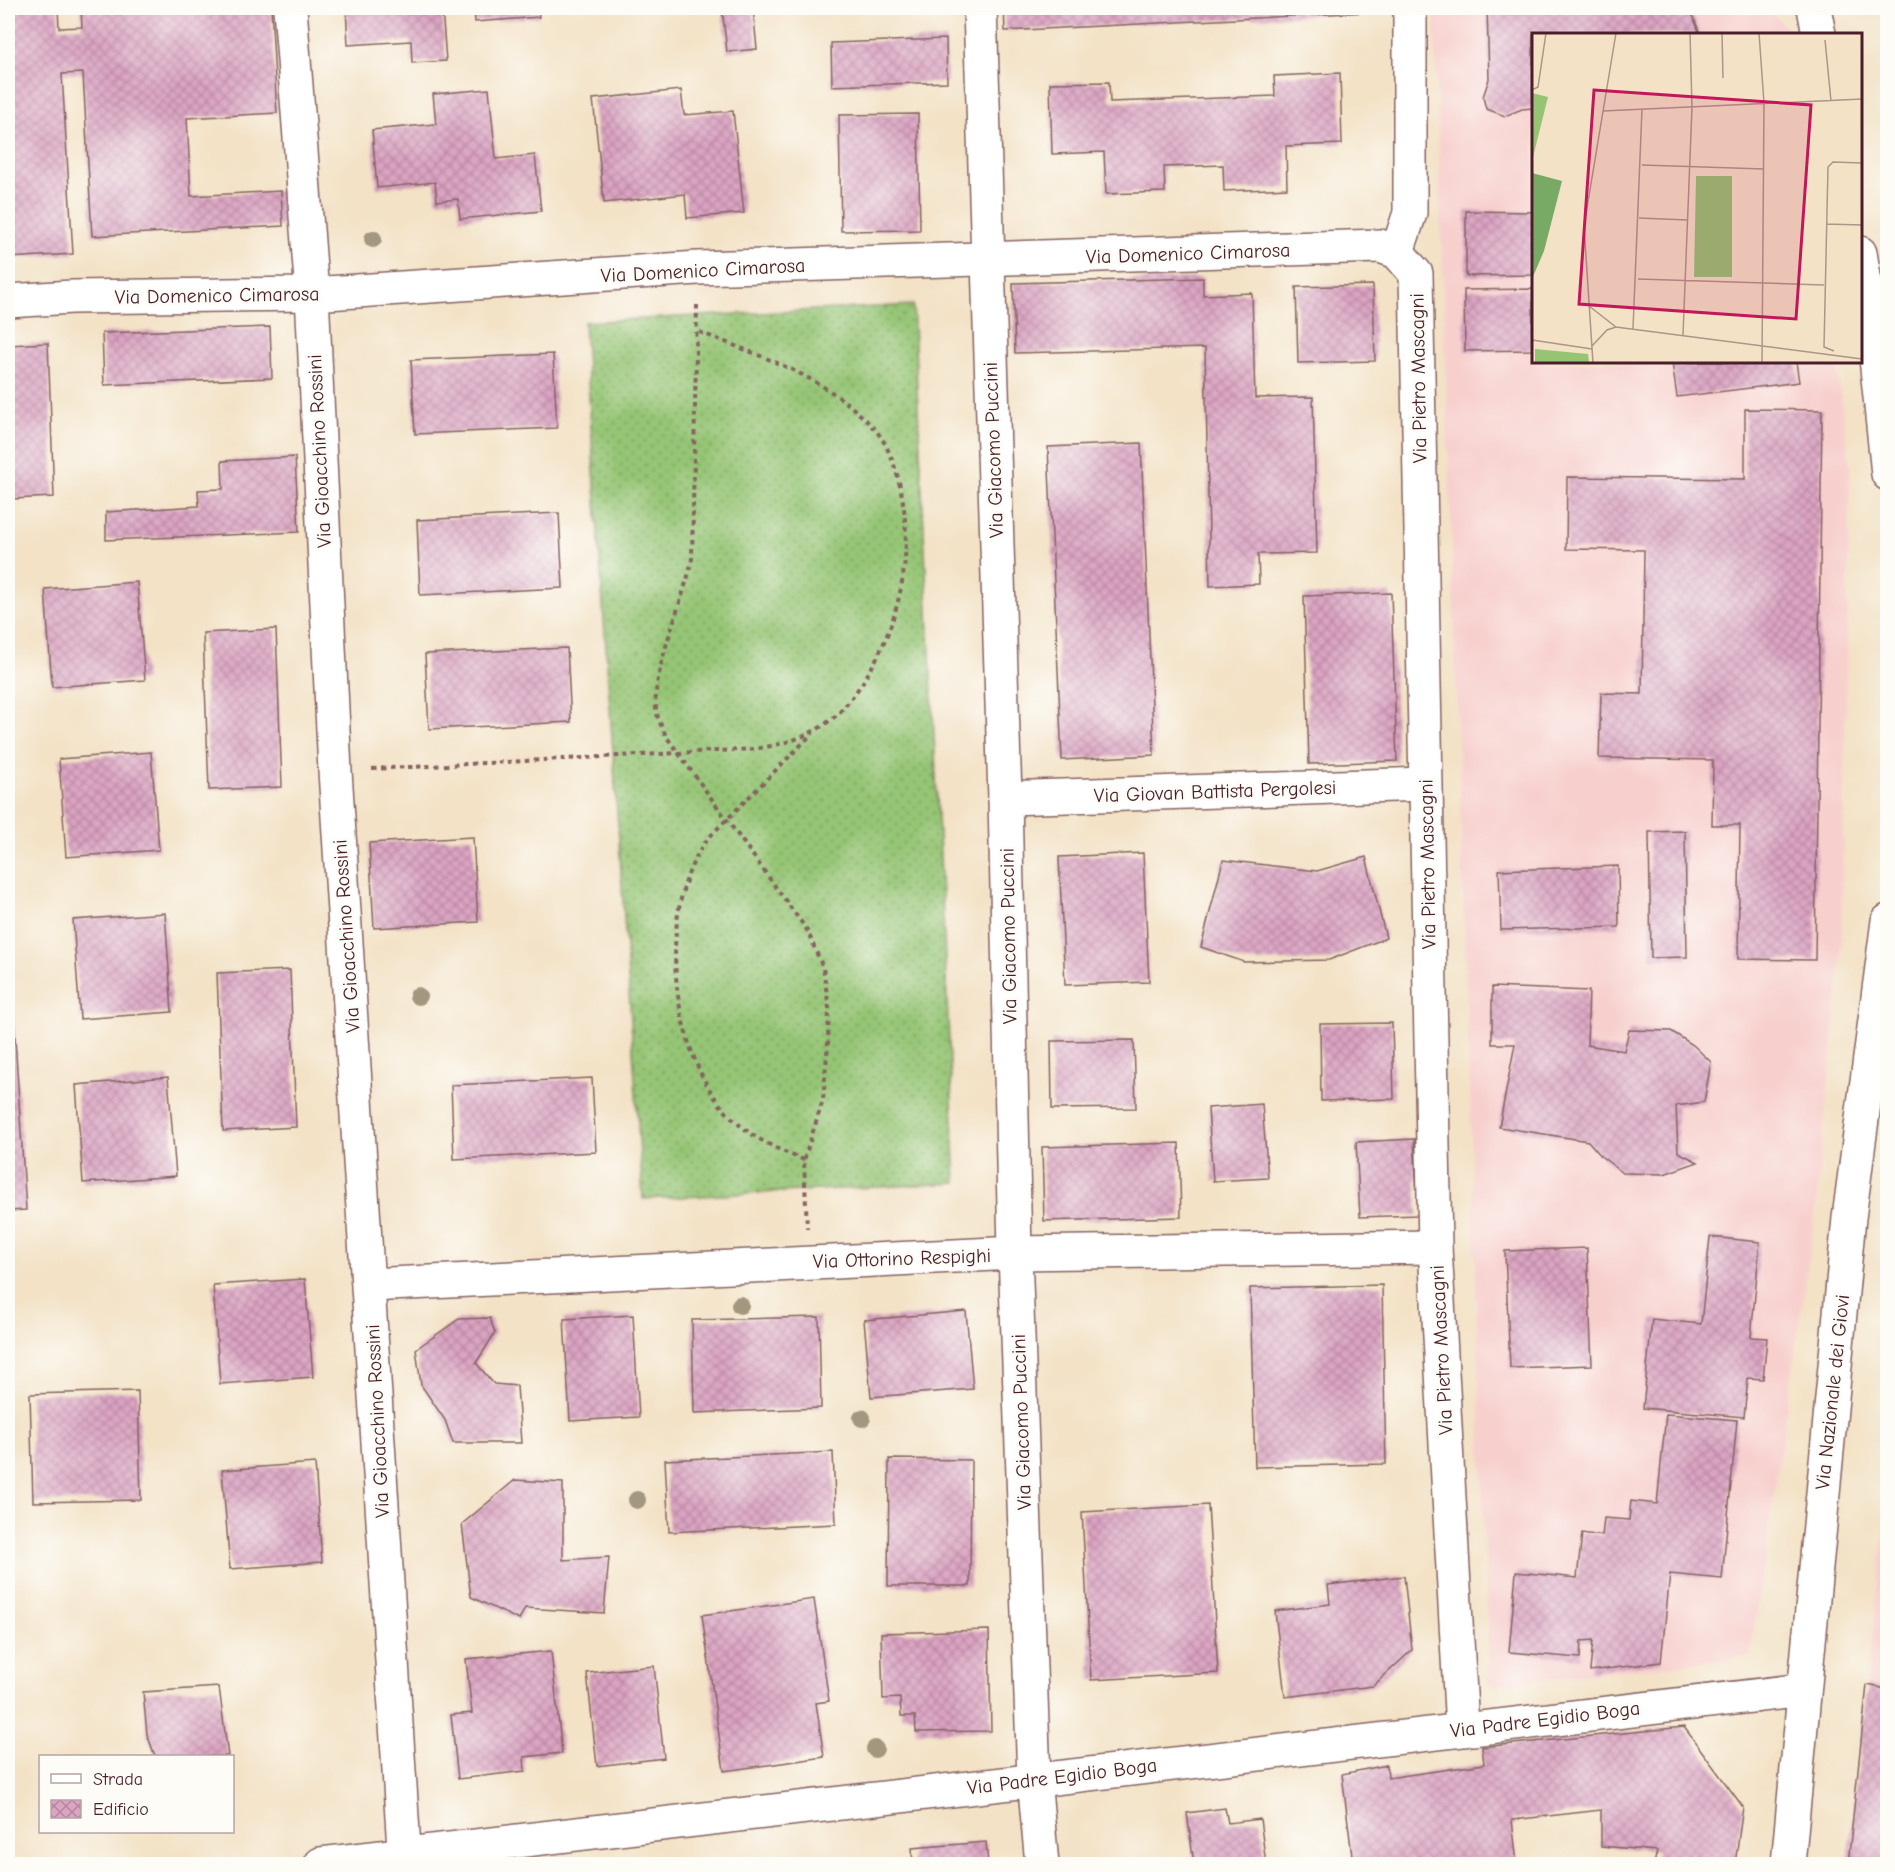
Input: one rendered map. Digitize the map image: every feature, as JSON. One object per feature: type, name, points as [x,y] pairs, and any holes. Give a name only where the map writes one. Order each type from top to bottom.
[{"type":"street","name":"Via Gioacchino Rossini","points":[[290,8],[312,294],[335,771],[405,1860]]},
{"type":"street","name":"Via Giacomo Puccini","points":[[980,8],[986,260],[1005,798],[1015,1253],[1034,1779],[1042,1864]]},
{"type":"street","points":[[1397,252],[1410,213],[1410,8]]},
{"type":"street","points":[[1814,8],[1819,33]]},
{"type":"street","name":"Via Domenico Cimarosa","points":[[8,301],[72,297],[312,294],[698,268],[1380,246],[1397,252]]},
{"type":"street","name":"Via Pietro Mascagni","points":[[1397,252],[1416,274],[1435,1247],[1462,1729]]},
{"type":"street","points":[[1862,265],[1873,329],[1887,474]]},
{"type":"street","name":"Via Giovan Battista Pergolesi","points":[[1005,798],[1425,784]]},
{"type":"street","name":"Via Nazionale dei Giovi","points":[[1788,1864],[1849,1218],[1887,921]]},
{"type":"street","name":"Via Ottorino Respighi","points":[[369,1285],[1015,1253],[1435,1247]]},
{"type":"street","name":"Via Padre Egidio Boga","points":[[321,1864],[405,1860],[1034,1779],[1803,1690]]},
{"type":"path","points":[[698,268],[692,559],[687,584],[659,674],[657,713],[666,736],[807,930],[823,968],[830,1008],[823,1100],[804,1160],[809,1262]]},
{"type":"path","points":[[697,331],[823,384],[852,405],[879,435],[896,469],[904,505],[906,546],[902,584],[893,620],[874,664],[845,706],[815,731],[702,847],[684,885],[676,935],[677,981],[684,1032],[701,1077],[727,1113],[764,1142],[804,1160]]},
{"type":"path","points":[[335,771],[754,749],[784,745],[815,731]]},
{"type":"shaded area","points":[[1434,8],[1768,8],[1790,33],[1532,33],[1532,363],[1836,363],[1850,467],[1841,957],[1814,1221],[1750,1657],[1489,1685]]},
{"type":"shaded area","points":[[1887,1488],[1887,1864],[1848,1864],[1885,1518]]},
{"type":"green space","points":[[913,305],[956,1183],[643,1199],[584,322]]},
{"type":"building","points":[[8,8],[58,8],[59,28],[82,27],[81,8],[271,8],[277,113],[187,118],[191,196],[281,191],[283,226],[92,236],[83,73],[62,74],[73,254],[8,258]]},
{"type":"building","points":[[346,8],[442,8],[446,61],[412,63],[411,41],[348,45]]},
{"type":"building","points":[[474,8],[538,8],[539,17],[475,22]]},
{"type":"building","points":[[722,8],[753,8],[757,49],[727,52]]},
{"type":"building","points":[[1004,8],[1387,8],[1387,11],[1005,31]]},
{"type":"building","points":[[1487,8],[1690,8],[1700,33],[1532,33],[1532,108],[1522,109],[1505,116],[1486,109],[1483,97],[1489,79]]},
{"type":"building","points":[[946,39],[947,82],[832,86],[831,43]]},
{"type":"building","points":[[1340,73],[1342,144],[1286,146],[1287,188],[1224,191],[1223,165],[1164,167],[1165,192],[1106,194],[1104,152],[1052,154],[1050,83],[1109,82],[1110,102],[1275,96],[1274,76]]},
{"type":"building","points":[[489,89],[496,159],[535,155],[541,211],[460,219],[458,199],[437,201],[435,182],[377,188],[372,130],[436,124],[433,94]]},
{"type":"building","points":[[681,90],[684,115],[733,111],[744,213],[687,218],[685,194],[604,203],[593,99]]},
{"type":"building","points":[[918,114],[920,230],[841,231],[839,115]]},
{"type":"building","points":[[1466,211],[1532,212],[1532,275],[1466,276]]},
{"type":"building","points":[[1203,278],[1203,295],[1252,293],[1255,398],[1313,397],[1317,553],[1258,554],[1259,584],[1210,586],[1205,348],[1015,353],[1013,283]]},
{"type":"building","points":[[1373,285],[1375,361],[1298,363],[1296,287]]},
{"type":"building","points":[[1532,289],[1532,350],[1465,351],[1464,290]]},
{"type":"building","points":[[270,327],[272,378],[104,385],[102,333]]},
{"type":"building","points":[[48,343],[54,497],[11,499],[10,474],[8,474],[8,345]]},
{"type":"building","points":[[553,354],[557,428],[415,434],[411,360]]},
{"type":"building","points":[[1672,363],[1796,363],[1799,382],[1677,397]]},
{"type":"building","points":[[1745,409],[1822,410],[1815,960],[1738,959],[1740,825],[1712,825],[1713,760],[1599,758],[1601,693],[1642,694],[1644,550],[1566,549],[1567,477],[1745,479]]},
{"type":"building","points":[[1141,443],[1154,755],[1062,760],[1048,447]]},
{"type":"building","points":[[295,457],[299,532],[106,540],[106,512],[199,506],[198,490],[223,489],[222,461]]},
{"type":"building","points":[[559,513],[563,588],[420,595],[417,520]]},
{"type":"building","points":[[137,582],[145,680],[52,687],[45,589]]},
{"type":"building","points":[[1391,593],[1397,761],[1309,764],[1304,596]]},
{"type":"building","points":[[276,629],[282,787],[209,790],[203,633]]},
{"type":"building","points":[[567,648],[571,722],[429,729],[425,654]]},
{"type":"building","points":[[151,752],[159,850],[66,857],[59,759]]},
{"type":"building","points":[[1685,831],[1687,957],[1651,958],[1649,832]]},
{"type":"building","points":[[473,837],[478,922],[374,928],[369,843]]},
{"type":"building","points":[[1143,853],[1149,982],[1065,985],[1059,857]]},
{"type":"building","points":[[1366,857],[1386,938],[1329,960],[1244,962],[1201,947],[1223,860],[1317,871]]},
{"type":"building","points":[[1618,866],[1619,927],[1501,930],[1499,870]]},
{"type":"building","points":[[165,913],[172,1012],[80,1019],[73,920]]},
{"type":"building","points":[[8,930],[26,1210],[8,1211]]},
{"type":"building","points":[[290,970],[296,1127],[223,1131],[217,973]]},
{"type":"building","points":[[1492,987],[1589,991],[1587,1045],[1624,1051],[1629,1030],[1671,1031],[1693,1045],[1711,1062],[1704,1102],[1676,1106],[1678,1152],[1698,1162],[1664,1174],[1623,1173],[1602,1157],[1588,1141],[1499,1127],[1515,1044],[1492,1044]]},
{"type":"building","points":[[1392,1023],[1394,1099],[1321,1101],[1320,1024]]},
{"type":"building","points":[[1134,1040],[1136,1108],[1052,1109],[1051,1041]]},
{"type":"building","points":[[168,1077],[176,1176],[83,1183],[76,1085]]},
{"type":"building","points":[[592,1078],[596,1152],[454,1159],[451,1085]]},
{"type":"building","points":[[1262,1104],[1268,1178],[1213,1181],[1208,1108]]},
{"type":"building","points":[[1414,1139],[1418,1215],[1360,1217],[1356,1142]]},
{"type":"building","points":[[1179,1143],[1181,1217],[1044,1221],[1042,1147]]},
{"type":"building","points":[[1710,1237],[1760,1242],[1751,1337],[1767,1338],[1763,1379],[1748,1378],[1744,1417],[1643,1408],[1652,1319],[1701,1324]]},
{"type":"building","points":[[1587,1248],[1592,1365],[1510,1368],[1505,1251]]},
{"type":"building","points":[[305,1279],[313,1377],[220,1384],[213,1285]]},
{"type":"building","points":[[1382,1285],[1386,1464],[1255,1467],[1250,1288]]},
{"type":"building","points":[[966,1311],[973,1389],[871,1397],[864,1320]]},
{"type":"building","points":[[633,1315],[639,1417],[570,1421],[564,1319]]},
{"type":"building","points":[[819,1317],[821,1408],[694,1413],[692,1320]]},
{"type":"building","points":[[490,1318],[495,1333],[476,1363],[494,1384],[517,1386],[521,1443],[453,1443],[445,1420],[421,1385],[416,1349],[459,1319]]},
{"type":"building","points":[[138,1391],[141,1500],[33,1502],[30,1394]]},
{"type":"building","points":[[1666,1414],[1737,1420],[1722,1579],[1670,1574],[1661,1662],[1590,1671],[1593,1640],[1581,1641],[1580,1658],[1509,1652],[1516,1572],[1577,1578],[1582,1533],[1602,1536],[1604,1518],[1629,1520],[1631,1501],[1657,1504]]},
{"type":"building","points":[[833,1452],[836,1524],[669,1532],[665,1460]]},
{"type":"building","points":[[889,1459],[971,1460],[970,1586],[888,1586]]},
{"type":"building","points":[[315,1463],[322,1562],[230,1569],[222,1470]]},
{"type":"building","points":[[515,1480],[563,1483],[563,1560],[609,1557],[604,1613],[525,1608],[519,1620],[471,1597],[462,1524]]},
{"type":"building","points":[[1208,1505],[1218,1673],[1091,1680],[1082,1512]]},
{"type":"building","points":[[1404,1576],[1412,1650],[1373,1686],[1285,1697],[1275,1611],[1330,1604],[1328,1585]]},
{"type":"building","points":[[814,1599],[829,1701],[816,1703],[824,1757],[724,1771],[702,1615]]},
{"type":"building","points":[[989,1630],[991,1731],[916,1732],[915,1716],[901,1716],[900,1698],[883,1699],[881,1633]]},
{"type":"building","points":[[551,1651],[562,1753],[524,1757],[525,1771],[458,1779],[451,1715],[472,1713],[466,1659]]},
{"type":"building","points":[[654,1666],[664,1758],[597,1766],[587,1673]]},
{"type":"building","points":[[1867,1685],[1887,1689],[1887,1864],[1848,1864]]},
{"type":"building","points":[[219,1687],[228,1755],[155,1755],[147,1734],[143,1692]]},
{"type":"building","points":[[1684,1727],[1743,1807],[1735,1864],[1654,1864],[1657,1851],[1601,1846],[1601,1810],[1512,1820],[1517,1864],[1353,1864],[1342,1774],[1387,1765],[1388,1778],[1484,1764],[1482,1747]]},
{"type":"building","points":[[1225,1808],[1228,1823],[1260,1819],[1266,1864],[1194,1864],[1187,1813]]},
{"type":"building","points":[[986,1842],[988,1864],[913,1864],[912,1848]]},
{"type":"building","points":[[845,1859],[846,1864],[813,1864],[813,1863]]}]
